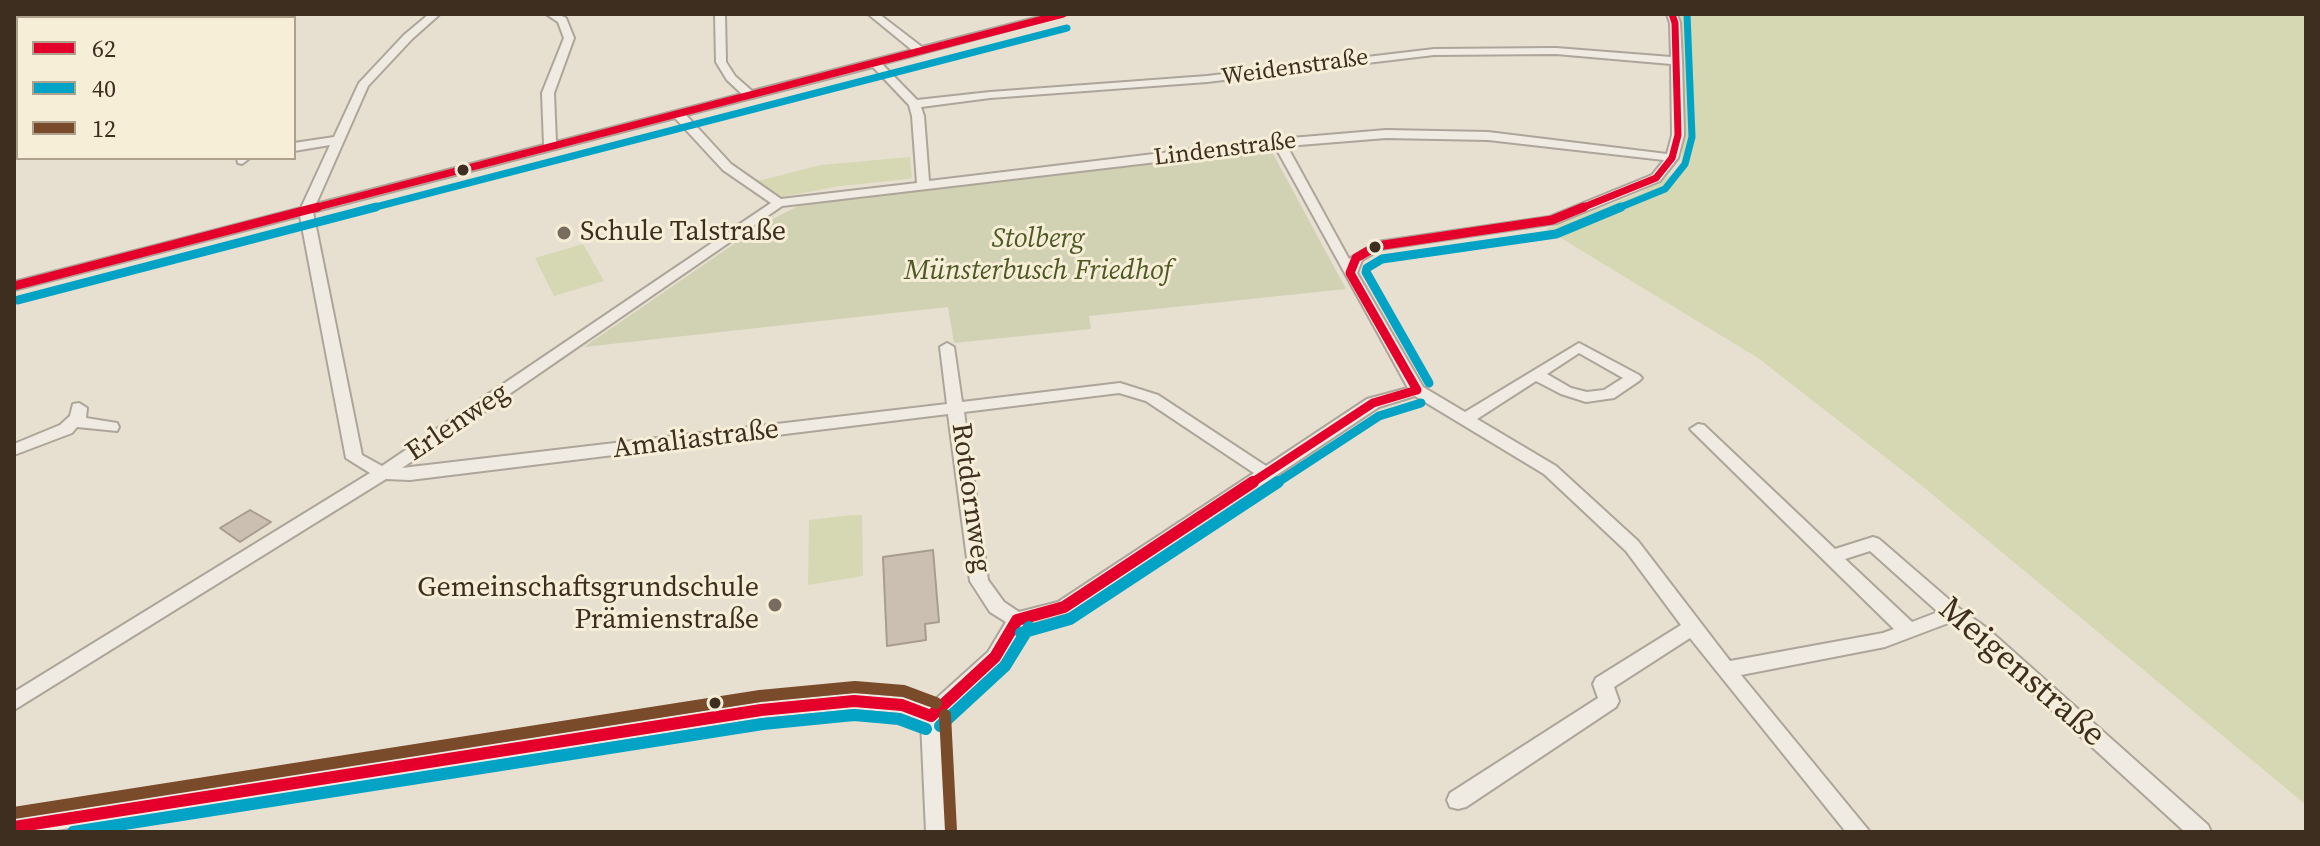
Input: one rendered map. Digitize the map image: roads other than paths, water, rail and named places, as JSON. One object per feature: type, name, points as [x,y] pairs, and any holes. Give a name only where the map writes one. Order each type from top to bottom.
[{"type":"street","points":[[383,473],[354,458],[306,211],[363,85],[408,37],[435,14]]},
{"type":"street","points":[[550,147],[548,93],[569,38],[562,20],[551,14]]},
{"type":"street","points":[[720,14],[721,62],[731,78],[750,95]]},
{"type":"street","points":[[873,14],[920,51]]},
{"type":"street","points":[[14,286],[1063,14]]},
{"type":"street","points":[[1350,273],[1356,258],[1377,246],[1531,224],[1570,215],[1656,178],[1672,158],[1678,135],[1677,61],[1672,14]]},
{"type":"street","name":"Weidenstraße","points":[[914,104],[990,95],[1207,79],[1434,52],[1556,51],[1677,61]]},
{"type":"street","points":[[875,63],[914,104],[918,116],[923,186]]},
{"type":"street","points":[[678,114],[727,167],[779,203]]},
{"type":"street","name":"Lindenstraße","points":[[779,203],[1279,143],[1373,135],[1433,134],[1567,143],[1672,158]]},
{"type":"street","points":[[296,147],[338,140]]},
{"type":"street","points":[[1279,143],[1417,390],[1563,480],[1632,546],[1725,670],[1859,832]]},
{"type":"street","name":"Erlenweg","points":[[14,702],[383,473],[779,203]]},
{"type":"street","name":"Rotdornweg","points":[[947,347],[979,581],[997,607],[1017,620]]},
{"type":"street","points":[[1465,419],[1536,374],[1579,347],[1634,378],[1608,395],[1586,397],[1566,391],[1536,374]]},
{"type":"street","name":"Amaliastraße","points":[[383,473],[410,474],[1120,388],[1152,398],[1267,474]]},
{"type":"street","points":[[931,716],[995,657],[1017,620],[1064,607],[1373,403],[1417,390]]},
{"type":"street","points":[[14,450],[53,436],[77,415],[111,427]]},
{"type":"street","name":"Meigenstraße","points":[[1698,429],[1908,630]]},
{"type":"street","name":"Meigenstraße","points":[[1832,557],[1873,543],[1953,614],[1981,634],[2200,832]]},
{"type":"street","points":[[1725,670],[1885,640],[1953,614]]},
{"type":"street","points":[[1458,800],[1609,701],[1603,684],[1692,627]]},
{"type":"street","points":[[14,827],[761,710],[854,701],[902,705],[931,716]]},
{"type":"street","points":[[931,716],[937,832]]},
{"type":"place","name":"Schule Talstraße","points":[[564,233]]},
{"type":"place","name":"Gemeinschaftsgrundschule Prämienstraße","points":[[775,605]]},
{"type":"park label","name":"Stolberg Münsterbusch Friedhof","points":[[1038,256]]}]
